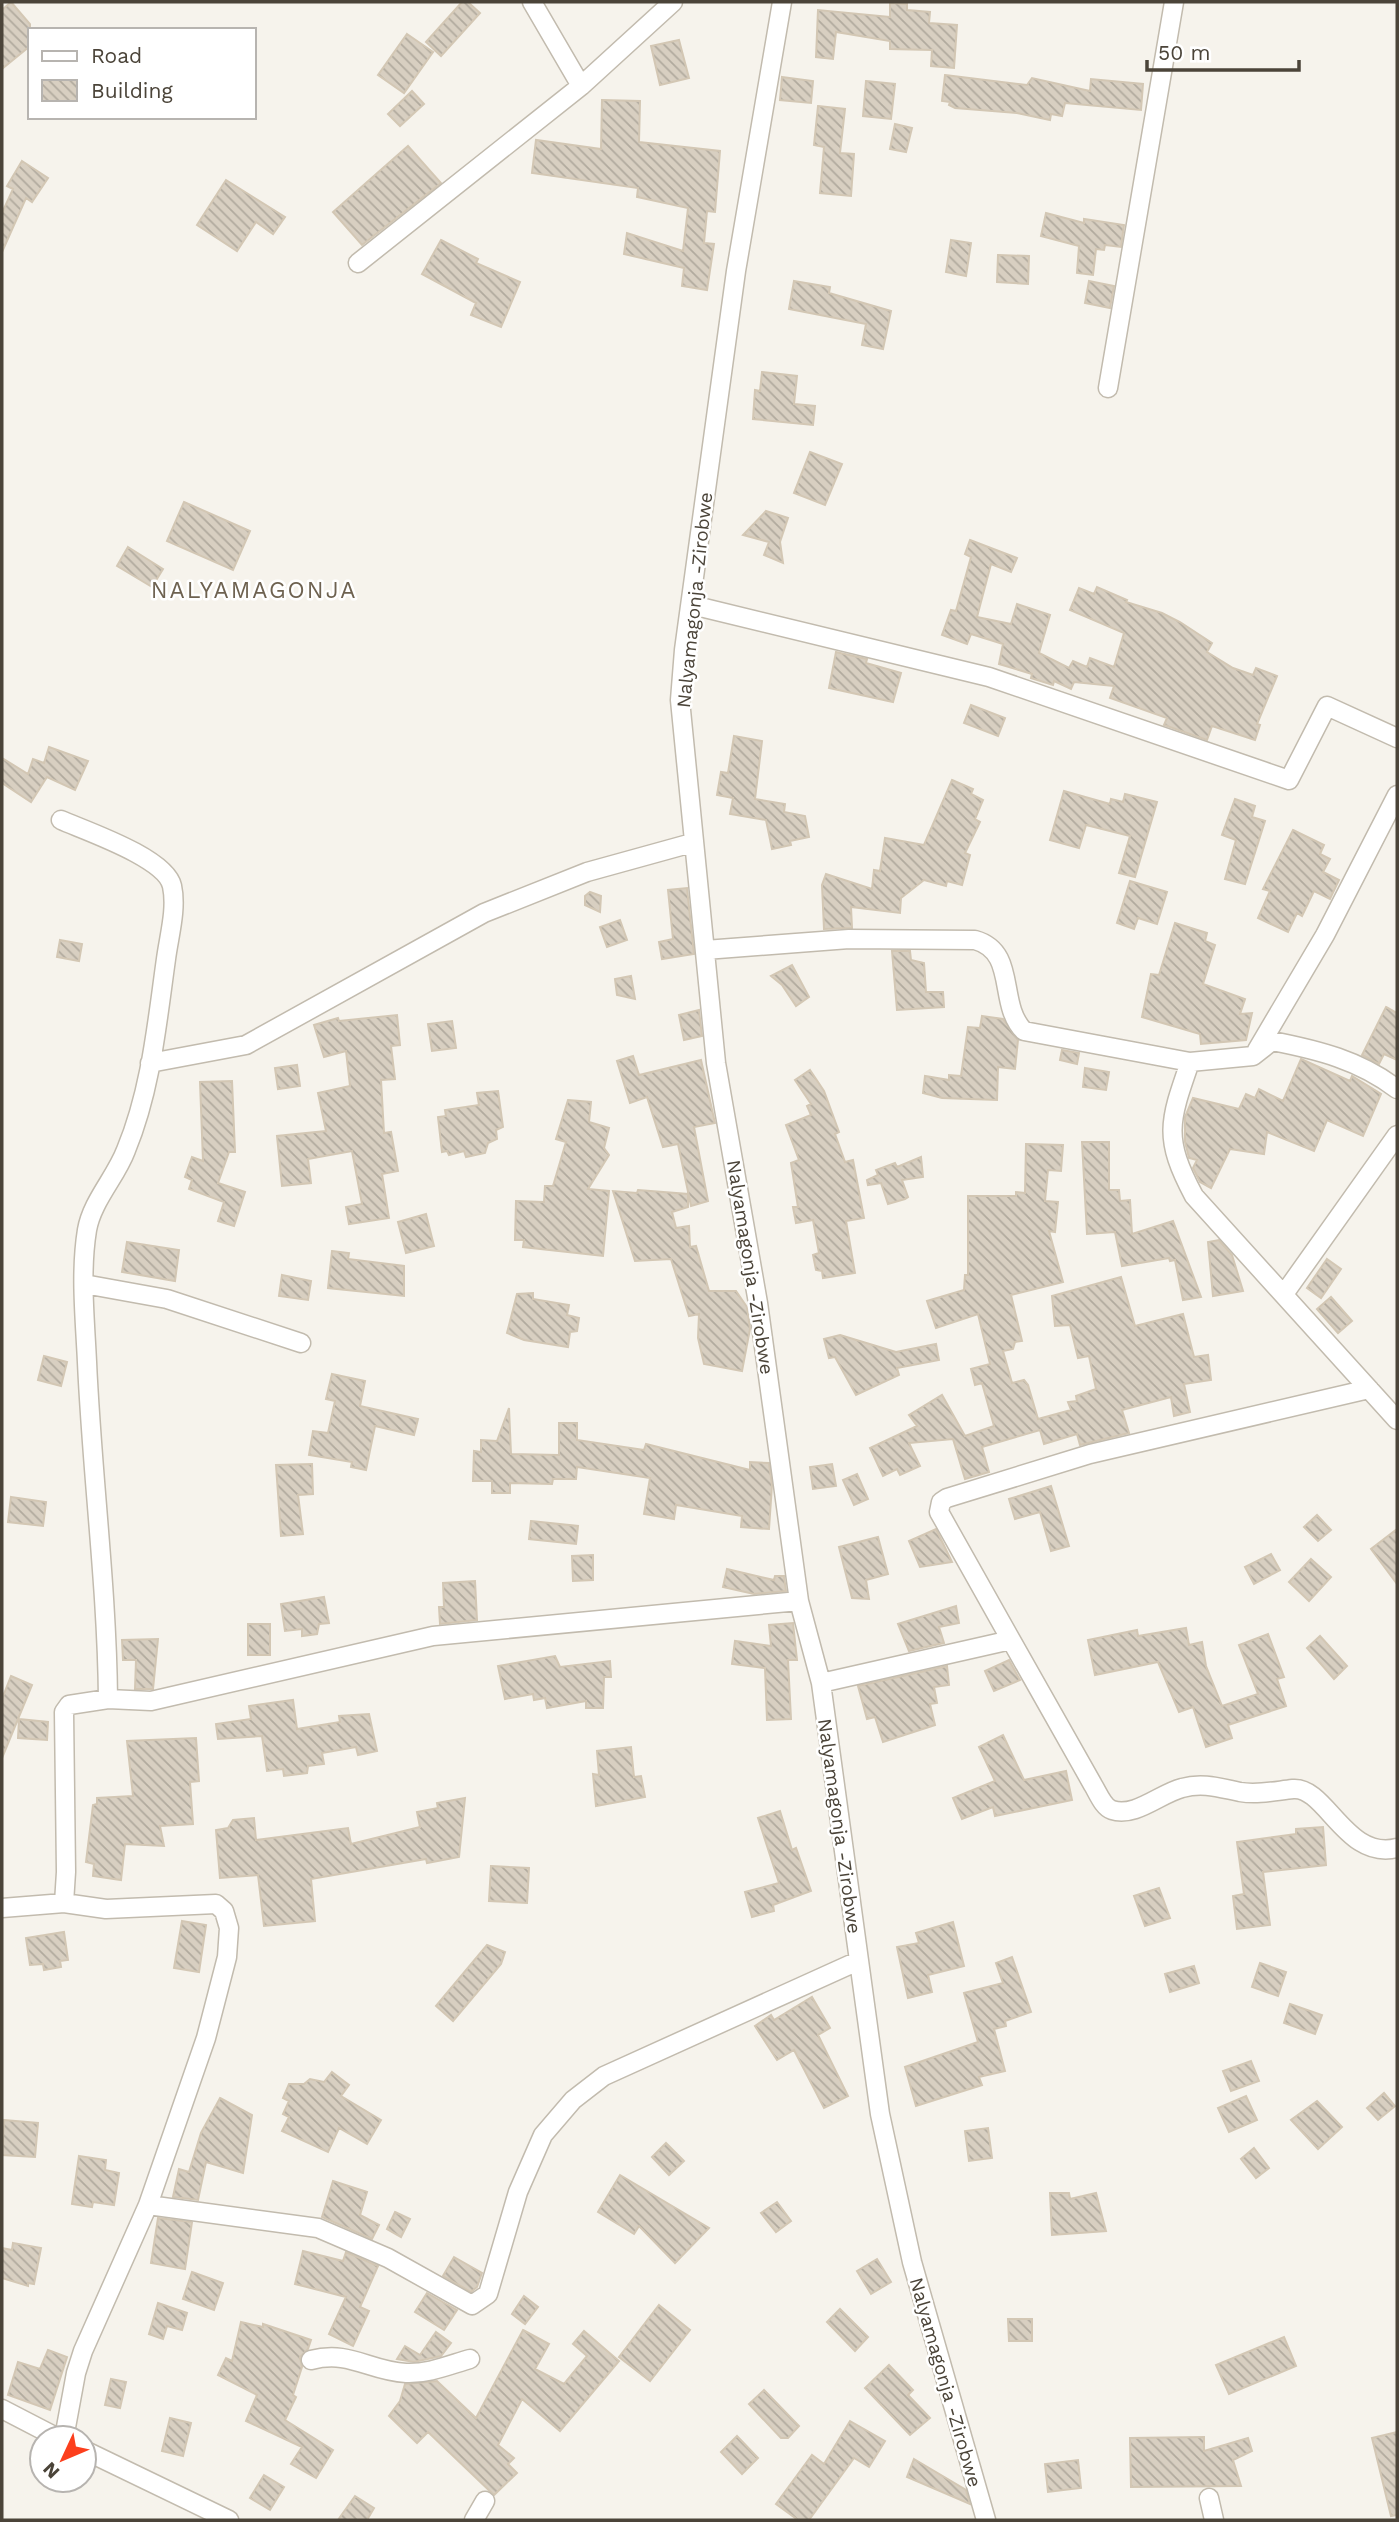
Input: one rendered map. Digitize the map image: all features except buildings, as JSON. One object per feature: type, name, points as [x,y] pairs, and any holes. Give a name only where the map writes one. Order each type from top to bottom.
[{"type":"street","points":[[532,2],[581,86]]},
{"type":"street","points":[[358,263],[581,86],[673,2]]},
{"type":"street","name":"Nalyamagonja -Zirobwe","points":[[782,2],[736,271],[680,700],[692,843],[716,1063],[758,1303],[799,1601],[821,1684],[880,2115],[912,2262],[986,2520]]},
{"type":"street","points":[[1108,388],[1174,2]]},
{"type":"street","points":[[692,605],[989,677],[1289,780],[1327,706],[1397,738]]},
{"type":"street","points":[[1253,1056],[1325,935],[1397,795]]},
{"type":"street","points":[[61,820],[141,856],[160,869],[172,883],[173,909],[150,1063],[138,1121],[120,1167],[100,1198],[87,1228],[84,1284],[90,1438],[108,1699]]},
{"type":"street","points":[[150,1063],[246,1045],[484,913],[587,872],[692,843]]},
{"type":"street","points":[[705,950],[849,939],[975,940],[985,943],[999,955],[1010,1011],[1024,1031],[1190,1062],[1253,1056],[1272,1041],[1342,1057],[1373,1071],[1397,1089]]},
{"type":"street","points":[[1190,1062],[1172,1125],[1176,1162],[1194,1196],[1397,1420]]},
{"type":"street","points":[[1284,1294],[1397,1135]]},
{"type":"street","points":[[84,1284],[167,1299],[301,1343]]},
{"type":"street","points":[[1369,1390],[1090,1454],[947,1498],[942,1502],[939,1512],[1093,1785],[1105,1805],[1113,1811],[1132,1810],[1180,1788],[1199,1785],[1269,1793],[1295,1788],[1309,1794],[1323,1805],[1349,1836],[1383,1851],[1397,1848]]},
{"type":"street","points":[[64,1903],[64,1712],[69,1705],[108,1699],[151,1701],[433,1636],[799,1601]]},
{"type":"street","points":[[821,1684],[1011,1640]]},
{"type":"street","points":[[2,1908],[64,1903],[106,1909],[216,1904],[224,1911],[229,1928],[227,1957],[206,2038],[148,2205],[83,2351],[67,2424]]},
{"type":"street","points":[[148,2205],[318,2228],[387,2258],[472,2305],[488,2294],[518,2192],[543,2135],[573,2100],[604,2076],[858,1961]]},
{"type":"street","points":[[310,2360],[330,2355],[356,2358],[383,2369],[426,2373],[470,2359]]},
{"type":"street","points":[[2,2409],[31,2424]]},
{"type":"street","points":[[98,2457],[229,2520]]},
{"type":"street","points":[[1209,2498],[1214,2520]]},
{"type":"street","points":[[474,2520],[485,2501]]},
{"type":"district","name":"NALYAMAGONJA","points":[[254,590]]}]
